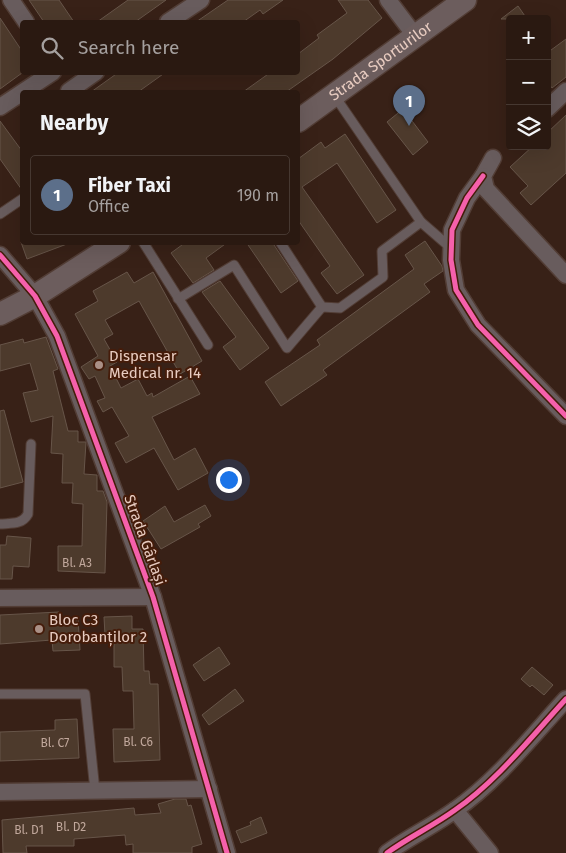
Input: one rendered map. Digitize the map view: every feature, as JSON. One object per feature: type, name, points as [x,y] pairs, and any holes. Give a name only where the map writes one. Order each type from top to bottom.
[{"type":"main road","name":"Strada Sporturilor","points":[[300,120],[465,0]]},
{"type":"main road","points":[[0,314],[35,296],[114,245]]},
{"type":"street","points":[[11,0],[25,20]]},
{"type":"street","points":[[171,20],[201,0]]},
{"type":"street","points":[[388,0],[416,37]]},
{"type":"street","points":[[26,90],[48,75]]},
{"type":"street","points":[[60,75],[69,90]]},
{"type":"street","points":[[73,90],[92,75]]},
{"type":"street","points":[[551,106],[566,91]]},
{"type":"street","points":[[0,107],[20,94]]},
{"type":"street","points":[[493,158],[467,198],[452,230],[451,249],[456,290],[478,325],[566,416]]},
{"type":"street","points":[[483,176],[486,189],[500,206],[566,275]]},
{"type":"street","name":"Strada Gârlași","points":[[0,255],[35,296],[57,336],[153,597],[227,853]]},
{"type":"street","points":[[0,598],[153,597]]},
{"type":"street","points":[[387,853],[406,839],[455,810],[482,788],[566,699]]},
{"type":"street","points":[[0,792],[209,789]]},
{"type":"street","points":[[455,810],[490,853]]},
{"type":"lane","points":[[334,95],[422,222],[451,249]]},
{"type":"lane","points":[[0,214],[20,200]]},
{"type":"lane","points":[[322,307],[340,308],[383,277],[382,251],[422,222]]},
{"type":"lane","points":[[146,245],[208,345]]},
{"type":"lane","points":[[282,245],[322,307]]},
{"type":"lane","points":[[178,299],[234,265],[287,348],[322,307]]},
{"type":"lane","points":[[0,524],[18,523],[25,520],[28,514],[31,444]]},
{"type":"lane","points":[[0,694],[85,694],[95,791]]},
{"type":"building","points":[[29,0],[59,0],[73,20],[43,20]]},
{"type":"building","points":[[128,0],[166,0],[138,20],[100,20]]},
{"type":"building","points":[[228,0],[283,0],[263,14],[260,10],[246,20],[199,20]]},
{"type":"building","points":[[338,0],[368,0],[382,18],[333,59],[289,90],[246,90],[267,75],[300,75],[300,52],[319,38],[317,35],[347,13]]},
{"type":"building","points":[[518,6],[524,15],[506,15]]},
{"type":"building","points":[[0,18],[20,48],[20,74],[0,89]]},
{"type":"building","points":[[566,39],[566,77],[552,88],[551,87],[551,50]]},
{"type":"building","points":[[115,75],[162,75],[141,90],[94,90]]},
{"type":"building","points":[[403,109],[428,142],[413,155],[387,122]]},
{"type":"building","points":[[566,115],[566,173],[531,205],[520,193],[528,186],[510,167],[529,150],[551,150],[551,129]]},
{"type":"building","points":[[0,121],[20,148],[20,187],[0,159]]},
{"type":"building","points":[[345,134],[396,210],[377,223],[337,163],[302,187],[364,275],[337,294],[321,273],[330,266],[300,223],[300,158],[321,142],[325,148]]},
{"type":"building","points":[[425,241],[442,266],[443,271],[424,284],[430,292],[323,370],[327,375],[281,406],[265,382],[320,345],[317,340],[414,269],[405,255]]},
{"type":"building","points":[[22,245],[64,245],[27,259]]},
{"type":"building","points":[[182,245],[224,245],[206,258],[214,270],[193,283],[171,253]]},
{"type":"building","points":[[248,245],[274,245],[298,281],[281,293]]},
{"type":"building","points":[[127,272],[134,283],[153,272],[202,361],[180,374],[139,301],[105,320],[113,334],[104,339],[117,362],[110,366],[121,388],[138,379],[147,396],[152,393],[153,397],[190,376],[200,394],[152,417],[174,460],[195,448],[208,473],[178,490],[154,448],[126,463],[115,443],[129,436],[112,407],[103,412],[97,401],[105,398],[95,376],[89,379],[81,367],[98,356],[75,314],[98,301],[93,291]]},
{"type":"building","points":[[220,281],[269,348],[240,370],[223,347],[236,337],[202,292]]},
{"type":"building","points":[[46,337],[58,369],[53,371],[68,431],[78,431],[78,442],[86,442],[84,474],[97,475],[97,491],[103,491],[107,502],[105,573],[58,571],[58,546],[82,546],[83,504],[72,503],[73,483],[62,483],[63,454],[51,453],[53,416],[31,422],[23,393],[38,390],[30,363],[0,371],[0,345],[23,339],[24,343]]},
{"type":"building","points":[[4,410],[23,482],[0,488],[0,411]]},
{"type":"building","points":[[205,505],[211,516],[198,524],[200,527],[161,549],[143,521],[165,506],[174,522]]},
{"type":"building","points":[[7,536],[31,538],[29,567],[13,566],[12,579],[0,579],[0,545],[6,545]]},
{"type":"building","name":"Bloc C3 Dorobanților 2","points":[[59,612],[60,619],[78,618],[80,650],[53,651],[52,640],[0,644],[0,615]]},
{"type":"building","points":[[132,616],[132,629],[143,629],[144,671],[149,671],[150,684],[158,684],[160,760],[114,762],[113,729],[134,729],[133,691],[123,691],[122,667],[114,667],[114,635],[105,635],[104,617]]},
{"type":"building","points":[[219,647],[230,664],[204,681],[193,665]]},
{"type":"building","points":[[532,667],[553,685],[544,695],[521,679]]},
{"type":"building","points":[[235,689],[244,701],[209,725],[202,715]]},
{"type":"building","points":[[77,719],[79,758],[0,761],[0,732],[55,730],[55,720]]},
{"type":"building","points":[[175,799],[186,799],[188,806],[191,805],[202,844],[192,847],[192,853],[133,853],[133,844],[126,845],[125,835],[74,839],[74,846],[26,846],[27,853],[3,853],[2,820],[134,808],[135,815],[161,813],[158,804]]},
{"type":"building","points":[[261,817],[267,833],[241,843],[236,831],[251,825],[250,822]]},
{"type":"cycle path","points":[[483,176],[467,198],[452,230],[451,260],[456,290],[478,325],[566,416]]},
{"type":"cycle path","points":[[0,255],[35,296],[57,336],[153,597],[227,853]]},
{"type":"cycle path","points":[[387,853],[447,816],[485,786],[566,699]]},
{"type":"place","name":"Fiber Taxi","points":[[409,126]]},
{"type":"place","name":"Dispensar Medical nr. 14","points":[[99,365]]},
{"type":"place","name":"Bloc C3 Dorobanților 2","points":[[39,629]]}]
